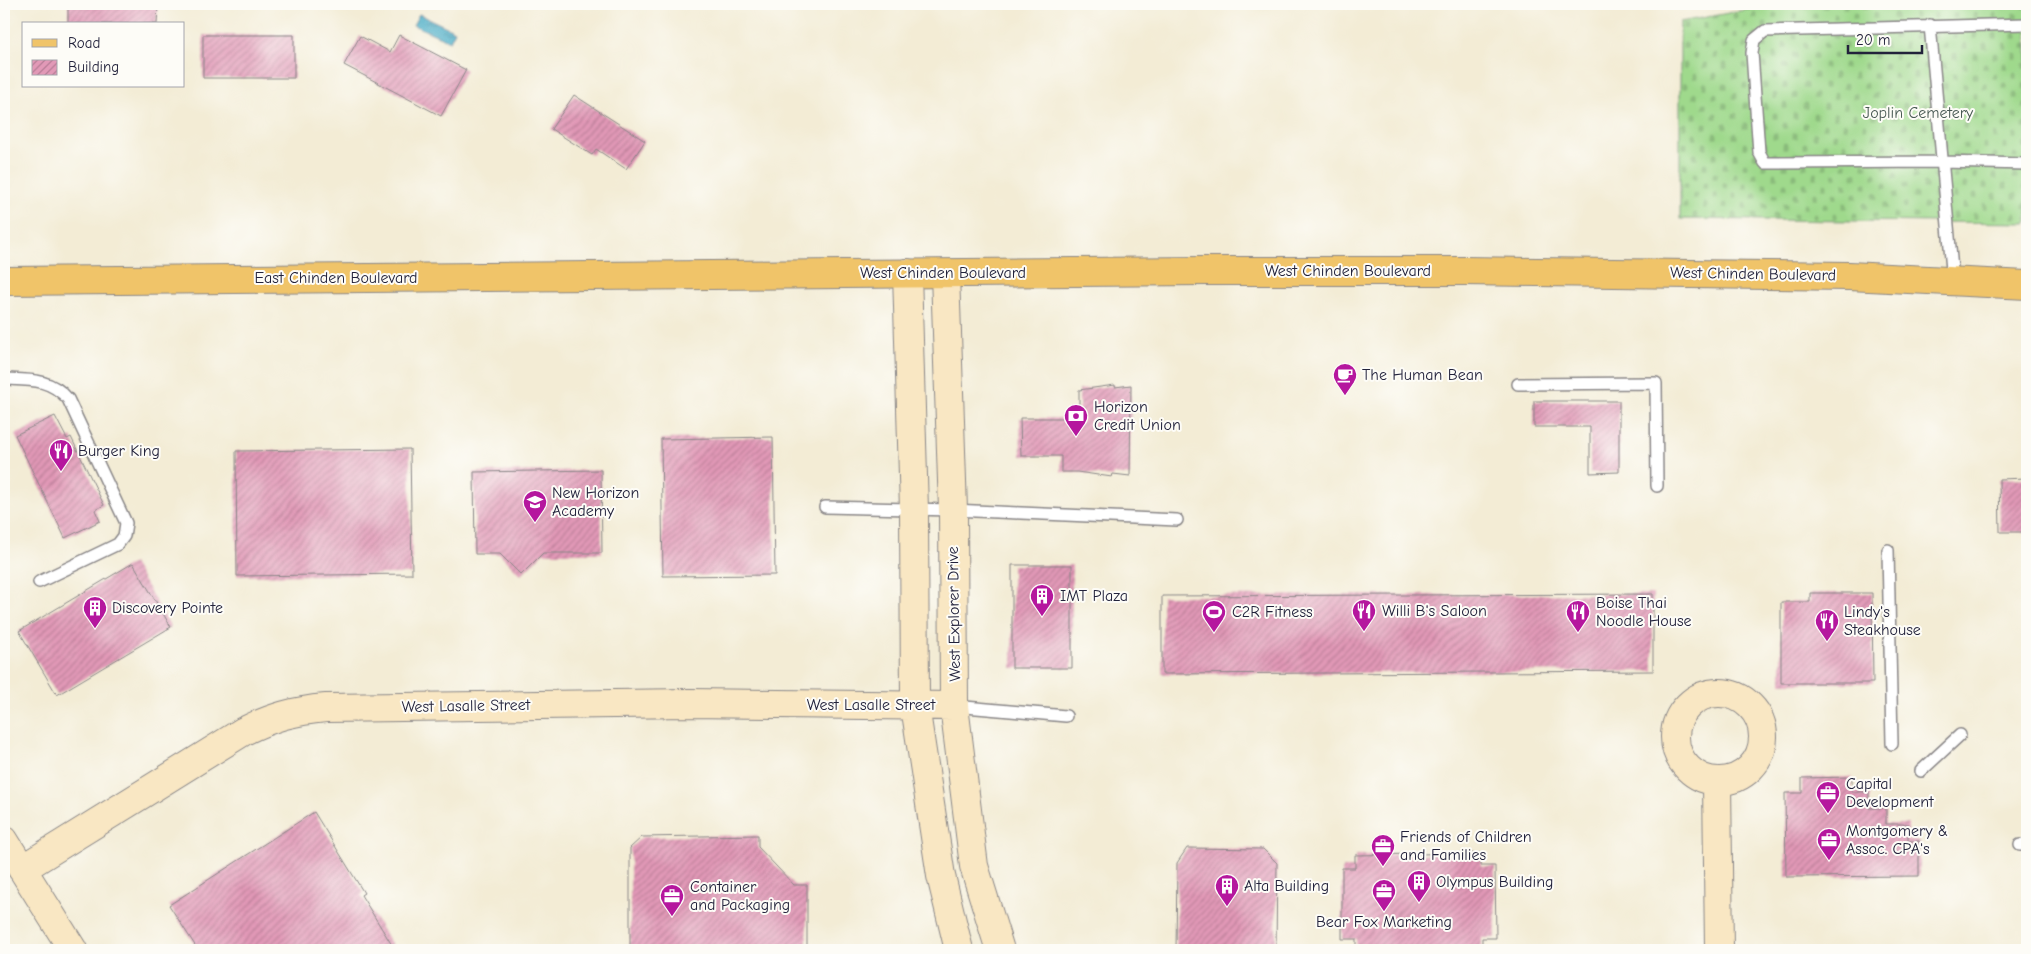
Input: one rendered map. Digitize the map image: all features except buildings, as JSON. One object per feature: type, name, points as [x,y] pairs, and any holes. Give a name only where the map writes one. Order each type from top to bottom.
[{"type":"main road","name":"West Chinden Boulevard","points":[[668,275],[1464,271],[1849,276],[2027,285]]},
{"type":"main road","name":"East Chinden Boulevard","points":[[4,281],[668,275]]},
{"type":"street","points":[[907,273],[914,510],[915,706],[941,876],[960,950]]},
{"type":"street","name":"West Explorer Drive","points":[[945,274],[953,510],[954,706],[974,866],[1000,950]]},
{"type":"street","name":"West Lasalle Street","points":[[22,869],[244,731],[270,718],[298,711],[336,708],[635,703],[954,706]]},
{"type":"street","points":[[1717,782],[1719,950]]},
{"type":"street","points":[[4,840],[73,950]]},
{"type":"lane","points":[[2027,24],[1930,25],[1765,31],[1754,40],[1752,53],[1759,152],[1765,163],[1942,162],[2027,164]]},
{"type":"lane","points":[[1930,25],[1952,280]]},
{"type":"lane","points":[[4,379],[34,380],[58,388],[68,399],[126,524],[124,536],[118,544],[39,582]]},
{"type":"lane","points":[[1518,384],[1656,383],[1657,486]]},
{"type":"lane","points":[[825,508],[953,510],[1177,520]]},
{"type":"lane","points":[[1888,550],[1892,744]]},
{"type":"lane","points":[[954,706],[1066,716]]},
{"type":"lane","points":[[1921,771],[1960,735]]},
{"type":"green space","name":"Joplin Cemetery","points":[[1777,4],[2027,4],[2027,223],[1680,219],[1680,22]]},
{"type":"water","points":[[419,14],[455,31],[450,41],[413,25]]},
{"type":"place","name":"The Human Bean","points":[[1345,396]]},
{"type":"place","name":"Horizon Credit Union","points":[[1076,437]]},
{"type":"place","name":"Burger King","points":[[61,472]]},
{"type":"place","name":"New Horizon Academy","points":[[535,523]]},
{"type":"place","name":"IMT Plaza","points":[[1042,617]]},
{"type":"place","name":"Discovery Pointe","points":[[95,629]]},
{"type":"place","name":"Willi B's Saloon","points":[[1364,632]]},
{"type":"place","name":"C2R Fitness","points":[[1214,633]]},
{"type":"place","name":"Boise Thai Noodle House","points":[[1578,633]]},
{"type":"place","name":"Lindy's Steakhouse","points":[[1827,642]]},
{"type":"place","name":"Capital Development","points":[[1828,814]]},
{"type":"place","name":"Montgomery & Assoc. CPA's","points":[[1829,861]]},
{"type":"place","name":"Friends of Children and Families","points":[[1383,867]]},
{"type":"place","name":"Olympus Building","points":[[1419,903]]},
{"type":"place","name":"Alta Building","points":[[1227,907]]},
{"type":"place","name":"Bear Fox Marketing","points":[[1384,912]]},
{"type":"place","name":"Container and Packaging","points":[[672,917]]}]
